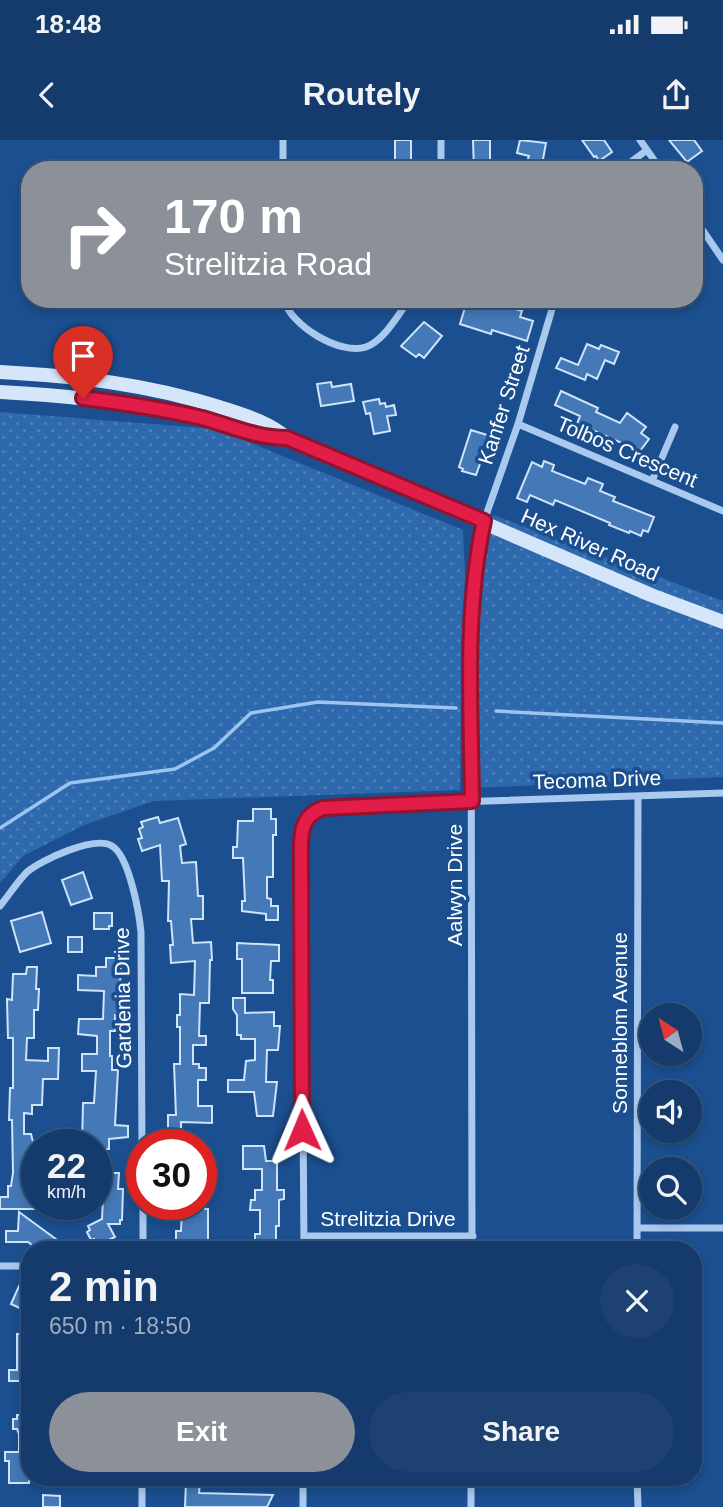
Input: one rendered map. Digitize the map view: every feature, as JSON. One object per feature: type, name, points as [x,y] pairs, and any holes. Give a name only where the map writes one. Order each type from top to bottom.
[{"type":"street","points":[[283,140],[283,161]]},
{"type":"street","points":[[441,140],[441,161]]},
{"type":"street","points":[[640,140],[655,161]]},
{"type":"street","points":[[632,161],[647,150]]},
{"type":"street","points":[[703,231],[723,260]]},
{"type":"street","points":[[287,308],[304,328],[354,349],[365,348],[379,339],[403,308]]},
{"type":"street","name":"Kanfer Street","points":[[484,521],[518,424],[552,308]]},
{"type":"street","name":"Hex River Road","points":[[0,372],[113,381],[250,417],[274,427],[287,438],[651,595],[723,622]]},
{"type":"street","name":"Hex River Road","points":[[0,392],[60,395],[130,404],[201,418],[268,438],[287,438]]},
{"type":"street","name":"Tolbos Crescent","points":[[518,424],[723,511]]},
{"type":"street","points":[[652,481],[675,427]]},
{"type":"street","name":"Aalwyn Drive","points":[[472,1241],[471,625],[475,568],[484,521]]},
{"type":"street","name":"Tecoma Drive","points":[[304,1241],[301,1025],[303,825],[310,814],[323,808],[723,793]]},
{"type":"street","name":"Sonneblom Avenue","points":[[637,1241],[638,797]]},
{"type":"street","name":"Gardenia Drive","points":[[0,906],[27,873],[45,860],[93,844],[115,848],[122,860],[139,916],[142,1129]]},
{"type":"street","points":[[142,1220],[143,1241]]},
{"type":"street","points":[[638,1228],[723,1228]]},
{"type":"street","name":"Strelitzia Drive","points":[[304,1236],[472,1236]]},
{"type":"street","points":[[0,1266],[21,1266]]},
{"type":"street","points":[[142,1486],[142,1507]]},
{"type":"street","points":[[303,1486],[303,1507]]},
{"type":"street","points":[[471,1486],[471,1507]]},
{"type":"street","points":[[637,1486],[638,1507]]},
{"type":"shaded area","points":[[0,412],[217,429],[463,530],[465,575],[460,790],[154,801],[84,825],[23,856],[0,883]]},
{"type":"shaded area","points":[[493,515],[723,601],[723,777],[473,788],[480,573]]},
{"type":"building","points":[[395,140],[411,140],[411,161],[395,161]]},
{"type":"building","points":[[473,140],[490,140],[490,161],[474,161]]},
{"type":"building","points":[[520,140],[546,143],[543,161],[527,161],[529,156],[517,153]]},
{"type":"building","points":[[582,140],[604,140],[612,152],[599,161]]},
{"type":"building","points":[[669,140],[694,140],[702,151],[686,161]]},
{"type":"building","points":[[465,308],[512,308],[522,311],[520,317],[533,321],[527,341],[460,324]]},
{"type":"building","points":[[424,322],[442,336],[424,358],[419,354],[416,357],[401,346]]},
{"type":"building","points":[[587,344],[599,349],[601,345],[619,352],[614,364],[605,360],[597,379],[587,374],[585,380],[556,368],[561,358],[578,365]]},
{"type":"building","points":[[331,382],[332,387],[351,384],[354,401],[321,406],[317,384]]},
{"type":"building","points":[[561,391],[598,408],[596,412],[620,423],[627,413],[646,427],[641,433],[649,439],[637,455],[622,443],[588,428],[583,438],[573,434],[580,416],[555,405]]},
{"type":"building","points":[[379,399],[380,404],[385,403],[386,407],[394,405],[396,415],[387,416],[390,431],[374,434],[370,413],[366,414],[363,402]]},
{"type":"building","points":[[471,430],[490,436],[476,475],[462,471],[459,467]]},
{"type":"building","points":[[544,461],[554,465],[552,471],[585,484],[588,478],[603,484],[600,491],[615,497],[613,501],[654,517],[648,532],[643,530],[641,536],[630,531],[629,533],[555,500],[553,505],[530,495],[527,502],[517,498],[532,462],[542,467]]},
{"type":"building","points":[[253,809],[271,809],[271,819],[276,819],[276,835],[273,835],[273,877],[267,877],[267,898],[271,899],[271,906],[278,906],[278,920],[266,920],[266,914],[242,911],[242,901],[245,901],[243,858],[233,858],[233,847],[237,847],[238,821],[253,821]]},
{"type":"building","points":[[158,817],[160,823],[178,818],[186,844],[180,846],[182,863],[196,862],[198,896],[203,896],[203,919],[191,919],[193,943],[211,942],[209,1003],[200,1003],[199,1036],[206,1036],[206,1045],[193,1045],[193,1064],[206,1068],[206,1080],[198,1080],[198,1106],[212,1106],[212,1123],[181,1122],[181,1129],[168,1129],[168,1115],[176,1115],[174,1064],[180,1064],[180,1027],[177,1027],[177,1015],[180,1015],[180,994],[194,995],[195,961],[171,963],[170,945],[173,945],[171,921],[168,921],[169,881],[162,881],[160,845],[142,851],[138,839],[142,838],[139,829],[143,827],[141,822]]},
{"type":"building","points":[[83,872],[92,898],[71,905],[62,880]]},
{"type":"building","points":[[42,912],[51,943],[20,952],[11,921]]},
{"type":"building","points":[[94,913],[112,913],[112,926],[109,926],[109,929],[94,929]]},
{"type":"building","points":[[68,937],[82,937],[82,952],[68,952]]},
{"type":"building","points":[[237,943],[279,945],[279,961],[271,961],[270,980],[273,980],[273,993],[242,993],[242,959],[237,959]]},
{"type":"building","points":[[106,958],[121,958],[119,1015],[115,1015],[115,1031],[110,1031],[110,1056],[112,1070],[118,1070],[115,1125],[128,1126],[128,1129],[126,1137],[112,1139],[112,1129],[82,1129],[83,1103],[94,1103],[96,1071],[82,1071],[82,1054],[97,1054],[97,1036],[78,1034],[79,1019],[103,1019],[104,991],[78,990],[78,975],[96,976],[96,967],[106,967]]},
{"type":"building","points":[[27,967],[37,967],[38,1010],[34,1010],[34,1038],[27,1038],[26,1060],[48,1061],[48,1048],[59,1048],[58,1079],[43,1079],[42,1105],[32,1105],[32,1114],[24,1113],[24,1129],[21,1129],[21,1209],[0,1209],[0,1197],[8,1197],[8,1186],[11,1186],[13,1173],[12,1120],[9,1120],[10,1088],[13,1088],[13,1038],[8,1038],[7,999],[12,1000],[13,974],[26,974]]},
{"type":"building","points":[[233,998],[245,998],[245,1013],[274,1012],[274,1026],[280,1026],[278,1050],[267,1050],[266,1082],[277,1082],[273,1116],[257,1116],[254,1092],[228,1092],[228,1080],[244,1080],[246,1061],[255,1060],[255,1039],[241,1039],[241,1035],[237,1035],[237,1015],[233,1009]]},
{"type":"building","points":[[243,1146],[264,1146],[266,1161],[277,1161],[277,1190],[284,1190],[284,1199],[279,1200],[276,1241],[255,1241],[255,1234],[260,1234],[260,1210],[250,1210],[251,1200],[255,1200],[255,1190],[262,1190],[262,1169],[243,1169]]},
{"type":"building","points":[[112,1173],[119,1173],[118,1189],[123,1189],[122,1220],[120,1224],[108,1224],[115,1237],[106,1241],[91,1240],[87,1232],[90,1230],[88,1226],[100,1220],[112,1220]]},
{"type":"building","points":[[19,1212],[21,1220],[30,1220],[59,1241],[6,1242],[6,1231],[18,1231]]},
{"type":"building","points":[[182,1220],[208,1220],[208,1241],[176,1241],[176,1231],[181,1231]]},
{"type":"building","points":[[19,1286],[21,1287],[21,1309],[11,1304]]},
{"type":"building","points":[[17,1334],[21,1334],[21,1381],[9,1381],[9,1370],[17,1370]]},
{"type":"building","points":[[17,1415],[21,1415],[21,1483],[9,1483],[9,1461],[5,1461],[5,1452],[19,1452],[19,1434],[17,1429],[13,1429],[13,1419],[17,1419]]},
{"type":"building","points":[[186,1486],[200,1486],[199,1493],[273,1495],[267,1507],[185,1507]]},
{"type":"building","points":[[43,1495],[60,1496],[60,1507],[43,1507]]},
{"type":"waterway","points":[[0,828],[70,783],[175,769],[214,748],[251,713],[318,702],[456,708]]},
{"type":"waterway","points":[[496,711],[723,723]]},
{"type":"route","points":[[83,398],[201,418],[268,438],[287,438],[484,521],[475,568],[471,625],[472,801],[323,808],[310,814],[303,825],[302,1130]]}]
